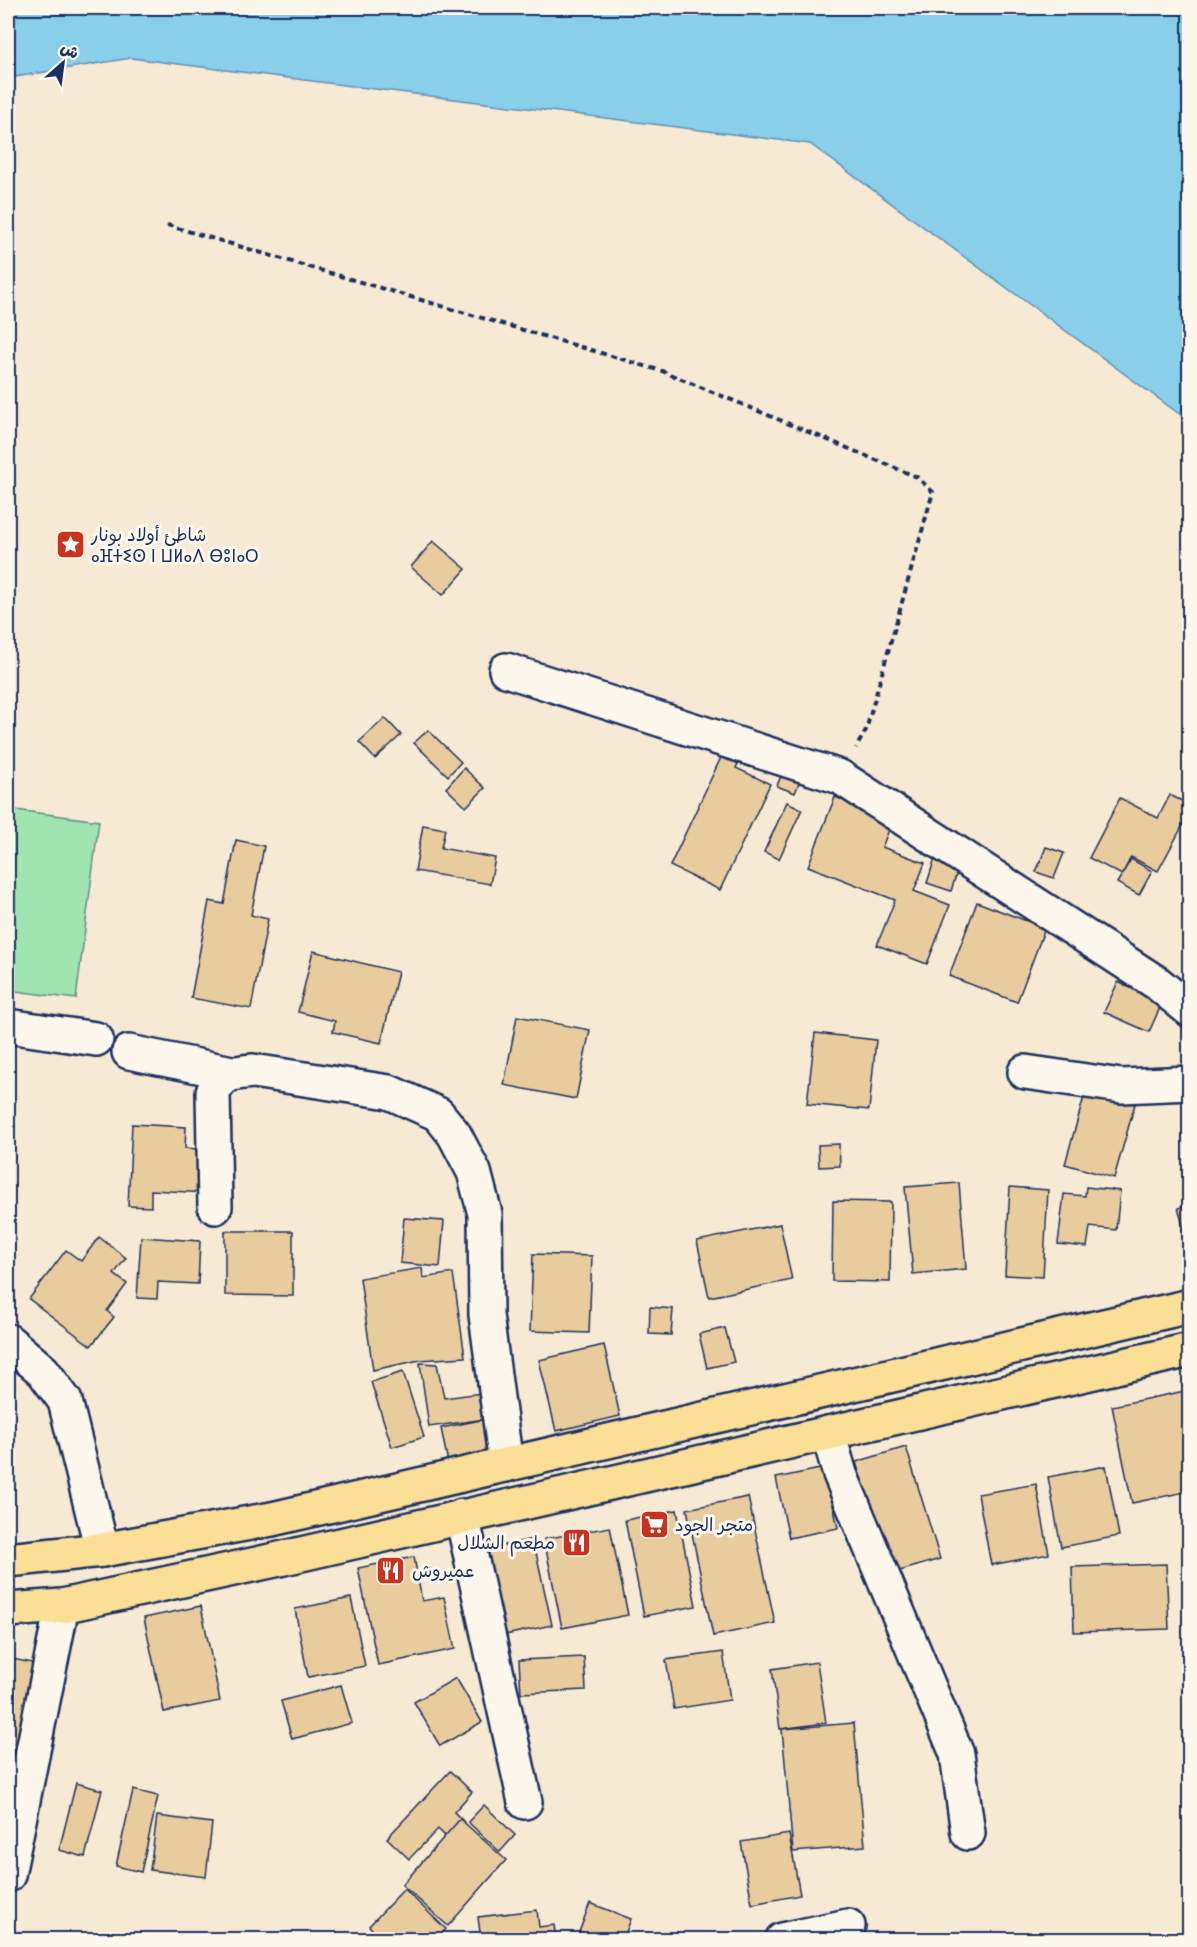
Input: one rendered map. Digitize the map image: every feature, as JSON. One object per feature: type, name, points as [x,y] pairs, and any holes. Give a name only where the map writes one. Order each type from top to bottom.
[{"type":"main road","points":[[8,1560],[102,1550],[272,1519],[1190,1306]]},
{"type":"main road","points":[[8,1610],[62,1606],[1190,1350]]},
{"type":"street","points":[[506,670],[840,777],[1157,982],[1190,1010]]},
{"type":"street","points":[[8,1026],[96,1039]]},
{"type":"street","points":[[129,1052],[232,1073],[253,1071],[389,1092],[438,1114],[454,1134],[474,1172],[485,1214],[486,1315],[506,1465]]},
{"type":"street","points":[[1025,1072],[1121,1086],[1190,1083]]},
{"type":"street","points":[[215,1207],[213,1092],[220,1079],[232,1073]]},
{"type":"street","points":[[8,1341],[43,1371],[65,1401],[102,1550]]},
{"type":"street","points":[[828,1433],[844,1485],[957,1754],[968,1833]]},
{"type":"street","points":[[462,1516],[525,1802]]},
{"type":"street","points":[[8,1875],[62,1606]]},
{"type":"street","points":[[782,1940],[848,1926]]},
{"type":"path","points":[[167,225],[662,371],[917,477],[933,492],[866,730],[840,777]]},
{"type":"green space","points":[[8,809],[99,821],[76,999],[8,990]]},
{"type":"water","points":[[8,8],[1189,8],[1189,421],[810,144],[131,58],[8,78]]},
{"type":"building","points":[[433,541],[466,569],[443,595],[411,567]]},
{"type":"building","points":[[385,718],[401,735],[375,759],[359,742]]},
{"type":"building","points":[[428,730],[461,762],[448,776],[414,743]]},
{"type":"building","points":[[724,751],[740,759],[736,768],[770,784],[720,890],[670,866]]},
{"type":"building","points":[[464,768],[485,788],[466,807],[446,788]]},
{"type":"building","points":[[782,773],[800,780],[795,793],[777,786]]},
{"type":"building","points":[[1170,795],[1190,805],[1190,812],[1158,871],[1131,857],[1122,875],[1089,858],[1120,798],[1158,818]]},
{"type":"building","points":[[835,797],[893,820],[882,847],[925,863],[914,891],[950,905],[927,964],[877,945],[895,900],[808,866]]},
{"type":"building","points":[[787,802],[802,809],[779,859],[764,852]]},
{"type":"building","points":[[423,825],[445,829],[441,848],[495,858],[490,884],[415,871]]},
{"type":"building","points":[[236,840],[264,846],[251,915],[268,919],[251,1009],[191,998],[209,901],[224,904]]},
{"type":"building","points":[[1046,847],[1064,853],[1054,878],[1036,872]]},
{"type":"building","points":[[936,855],[960,863],[951,891],[927,883]]},
{"type":"building","points":[[1131,859],[1152,871],[1139,895],[1117,883]]},
{"type":"building","points":[[977,902],[1045,928],[1017,1002],[949,976]]},
{"type":"building","points":[[313,951],[398,972],[381,1043],[333,1032],[335,1021],[298,1012]]},
{"type":"building","points":[[1118,982],[1162,1003],[1149,1032],[1104,1012]]},
{"type":"building","points":[[517,1016],[590,1030],[576,1099],[504,1085]]},
{"type":"building","points":[[815,1033],[876,1040],[869,1110],[807,1104]]},
{"type":"building","points":[[1086,1090],[1135,1104],[1114,1178],[1065,1164]]},
{"type":"building","points":[[132,1124],[186,1127],[185,1148],[210,1150],[208,1193],[151,1190],[151,1207],[128,1206]]},
{"type":"building","points":[[839,1144],[840,1166],[819,1167],[818,1145]]},
{"type":"building","points":[[959,1183],[966,1269],[913,1274],[905,1187]]},
{"type":"building","points":[[1010,1187],[1048,1190],[1043,1277],[1005,1275]]},
{"type":"building","points":[[1086,1187],[1120,1191],[1116,1230],[1090,1227],[1087,1247],[1058,1244],[1064,1194],[1085,1196]]},
{"type":"building","points":[[833,1201],[891,1202],[890,1282],[832,1281]]},
{"type":"building","points":[[1190,1205],[1190,1249],[1178,1208]]},
{"type":"building","points":[[404,1218],[444,1221],[440,1267],[400,1263]]},
{"type":"building","points":[[780,1224],[792,1280],[709,1297],[697,1241]]},
{"type":"building","points":[[225,1231],[293,1231],[293,1296],[225,1295]]},
{"type":"building","points":[[99,1237],[126,1258],[114,1274],[127,1284],[107,1311],[114,1317],[91,1346],[29,1299],[66,1250],[81,1261]]},
{"type":"building","points":[[141,1237],[200,1241],[198,1284],[158,1282],[157,1299],[137,1298]]},
{"type":"building","points":[[533,1254],[592,1256],[589,1333],[530,1331]]},
{"type":"building","points":[[422,1268],[423,1278],[453,1273],[465,1357],[420,1360],[373,1370],[360,1278]]},
{"type":"building","points":[[650,1307],[673,1309],[671,1335],[649,1334]]},
{"type":"building","points":[[725,1328],[734,1362],[707,1368],[699,1334]]},
{"type":"building","points":[[604,1345],[620,1416],[556,1431],[539,1360]]},
{"type":"building","points":[[420,1363],[437,1364],[444,1398],[481,1393],[485,1419],[429,1427]]},
{"type":"building","points":[[403,1372],[424,1437],[392,1447],[371,1382]]},
{"type":"building","points":[[1190,1390],[1190,1491],[1132,1503],[1112,1406]]},
{"type":"building","points":[[486,1419],[495,1463],[450,1473],[441,1428]]},
{"type":"building","points":[[906,1447],[940,1559],[890,1574],[856,1462]]},
{"type":"building","points":[[1106,1466],[1119,1536],[1061,1547],[1048,1477]]},
{"type":"building","points":[[825,1468],[838,1528],[789,1538],[776,1478]]},
{"type":"building","points":[[1036,1484],[1049,1554],[991,1565],[978,1494]]},
{"type":"building","points":[[748,1497],[775,1623],[713,1636],[687,1509]]},
{"type":"building","points":[[677,1510],[696,1606],[644,1616],[625,1520]]},
{"type":"building","points":[[610,1527],[628,1615],[562,1628],[544,1539]]},
{"type":"building","points":[[533,1539],[552,1625],[505,1635],[486,1549]]},
{"type":"building","points":[[414,1557],[422,1601],[444,1597],[455,1649],[378,1665],[358,1568]]},
{"type":"building","points":[[1166,1564],[1169,1629],[1074,1632],[1072,1567]]},
{"type":"building","points":[[351,1598],[365,1666],[308,1677],[295,1609]]},
{"type":"building","points":[[201,1606],[220,1701],[164,1712],[144,1618]]},
{"type":"building","points":[[723,1652],[730,1700],[674,1709],[666,1660]]},
{"type":"building","points":[[584,1657],[586,1690],[521,1693],[519,1660]]},
{"type":"building","points":[[8,1658],[42,1665],[23,1764],[8,1761]]},
{"type":"building","points":[[817,1662],[826,1723],[780,1729],[772,1669]]},
{"type":"building","points":[[456,1678],[482,1722],[440,1746],[414,1702]]},
{"type":"building","points":[[341,1685],[352,1723],[292,1739],[281,1701]]},
{"type":"building","points":[[854,1723],[865,1846],[793,1852],[782,1729]]},
{"type":"building","points":[[450,1771],[472,1792],[454,1812],[463,1821],[447,1838],[438,1829],[409,1859],[387,1838]]},
{"type":"building","points":[[76,1783],[102,1790],[85,1857],[59,1850]]},
{"type":"building","points":[[133,1790],[158,1796],[141,1872],[116,1866]]},
{"type":"building","points":[[484,1805],[515,1835],[500,1852],[468,1822]]},
{"type":"building","points":[[157,1816],[212,1823],[206,1877],[150,1870]]},
{"type":"building","points":[[460,1819],[506,1860],[448,1926],[402,1885]]},
{"type":"building","points":[[789,1834],[800,1895],[752,1904],[741,1842]]},
{"type":"building","points":[[404,1889],[446,1929],[436,1940],[383,1940],[369,1926]]},
{"type":"building","points":[[590,1903],[631,1919],[623,1940],[576,1940]]},
{"type":"building","points":[[537,1910],[539,1927],[554,1925],[556,1940],[481,1940],[478,1917]]},
{"type":"place","name":"شاطئ أولاد بونار ⴰⴼⵜⵉⵙ ⵏ ⵡⵍⴰⴷ ⴱⵓⵏⴰⵔ","points":[[70,545]]},
{"type":"place","name":"متجر الجود","points":[[654,1525]]},
{"type":"place","name":"مطعم الشلال","points":[[576,1543]]},
{"type":"place","name":"عميروش","points":[[391,1571]]}]
